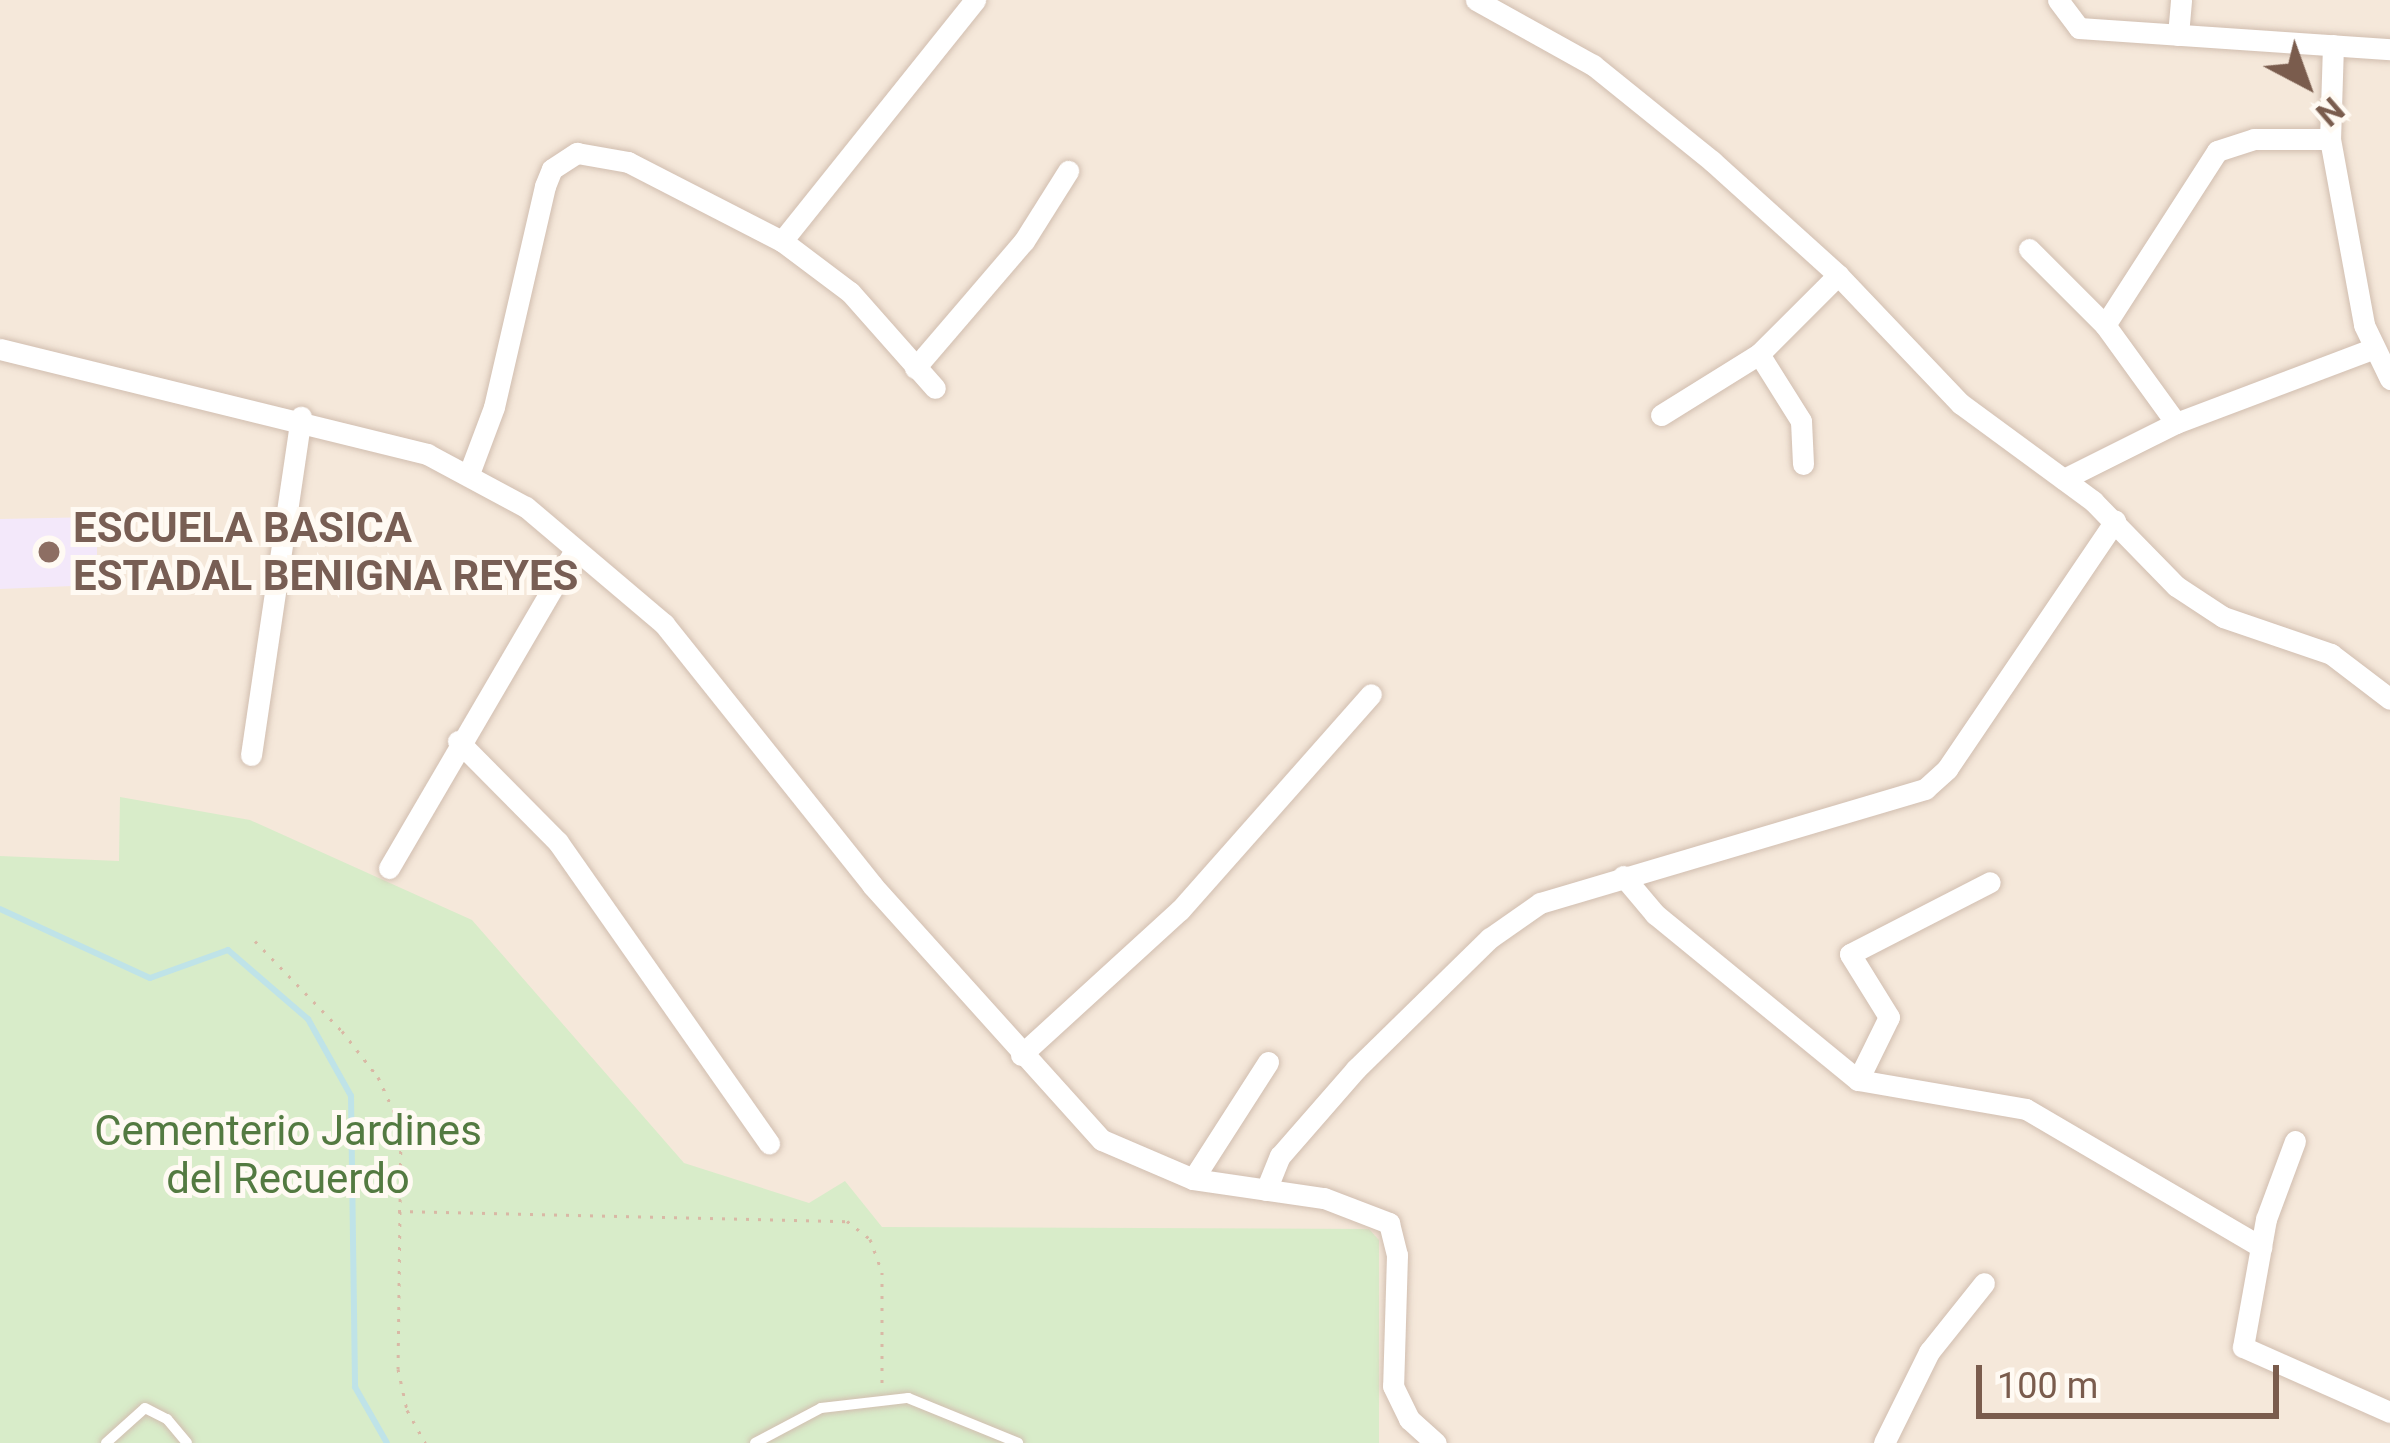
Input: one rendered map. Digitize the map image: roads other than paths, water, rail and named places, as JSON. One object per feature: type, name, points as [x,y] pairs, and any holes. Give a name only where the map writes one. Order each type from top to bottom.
[{"type":"street","points":[[782,241],[975,0]]},
{"type":"street","points":[[1476,0],[1592,65],[1838,275],[1961,404],[2011,448],[2064,479],[2115,521],[2200,603],[2331,654],[2390,699]]},
{"type":"street","points":[[2058,0],[2079,28],[2390,49]]},
{"type":"street","points":[[2177,35],[2181,0]]},
{"type":"street","points":[[2333,45],[2330,139],[2374,347],[2390,379]]},
{"type":"street","points":[[2105,325],[2217,152],[2254,139],[2330,139]]},
{"type":"street","points":[[470,471],[494,407],[544,186],[563,159],[595,152],[628,162],[782,241],[850,292],[935,388]]},
{"type":"street","points":[[915,368],[1002,270],[1068,171]]},
{"type":"street","points":[[2029,249],[2105,325],[2176,422]]},
{"type":"street","points":[[1660,415],[1759,354],[1838,275]]},
{"type":"street","points":[[2064,479],[2176,422],[2374,347]]},
{"type":"street","points":[[0,349],[301,417],[470,471],[575,550],[664,624],[872,885],[1102,1140],[1193,1179],[1361,1208],[1389,1222],[1397,1255],[1393,1386],[1409,1419],[1436,1443]]},
{"type":"street","points":[[1759,354],[1801,421],[1803,464]]},
{"type":"street","points":[[251,755],[301,417]]},
{"type":"street","points":[[1266,1190],[1280,1156],[1319,1109],[1490,938],[1540,903],[1925,789],[1947,769],[2115,521]]},
{"type":"street","points":[[389,868],[458,741],[575,550]]},
{"type":"street","points":[[1021,1055],[1180,910],[1371,694]]},
{"type":"street","points":[[458,741],[558,842],[769,1143]]},
{"type":"street","points":[[1623,876],[1655,914],[1858,1080],[2026,1109],[2261,1247]]},
{"type":"street","points":[[1858,1080],[1889,1017],[1850,955],[1990,882]]},
{"type":"street","points":[[1193,1179],[1268,1062]]},
{"type":"street","points":[[2295,1141],[2261,1247],[2243,1347],[2390,1412]]},
{"type":"street","points":[[1884,1443],[1929,1352],[1984,1283]]},
{"type":"lane","points":[[755,1443],[820,1408],[882,1399],[952,1410],[1018,1443]]},
{"type":"lane","points":[[106,1443],[145,1408],[167,1419],[187,1443]]},
{"type":"waterway","points":[[0,909],[150,978],[228,950],[308,1019],[351,1096],[355,1387],[387,1443]]},
{"type":"place","name":"ESCUELA BASICA ESTADAL BENIGNA REYES","points":[[49,552]]},
{"type":"park label","name":"Cementerio Jardines del Recuerdo","points":[[288,1155]]}]
